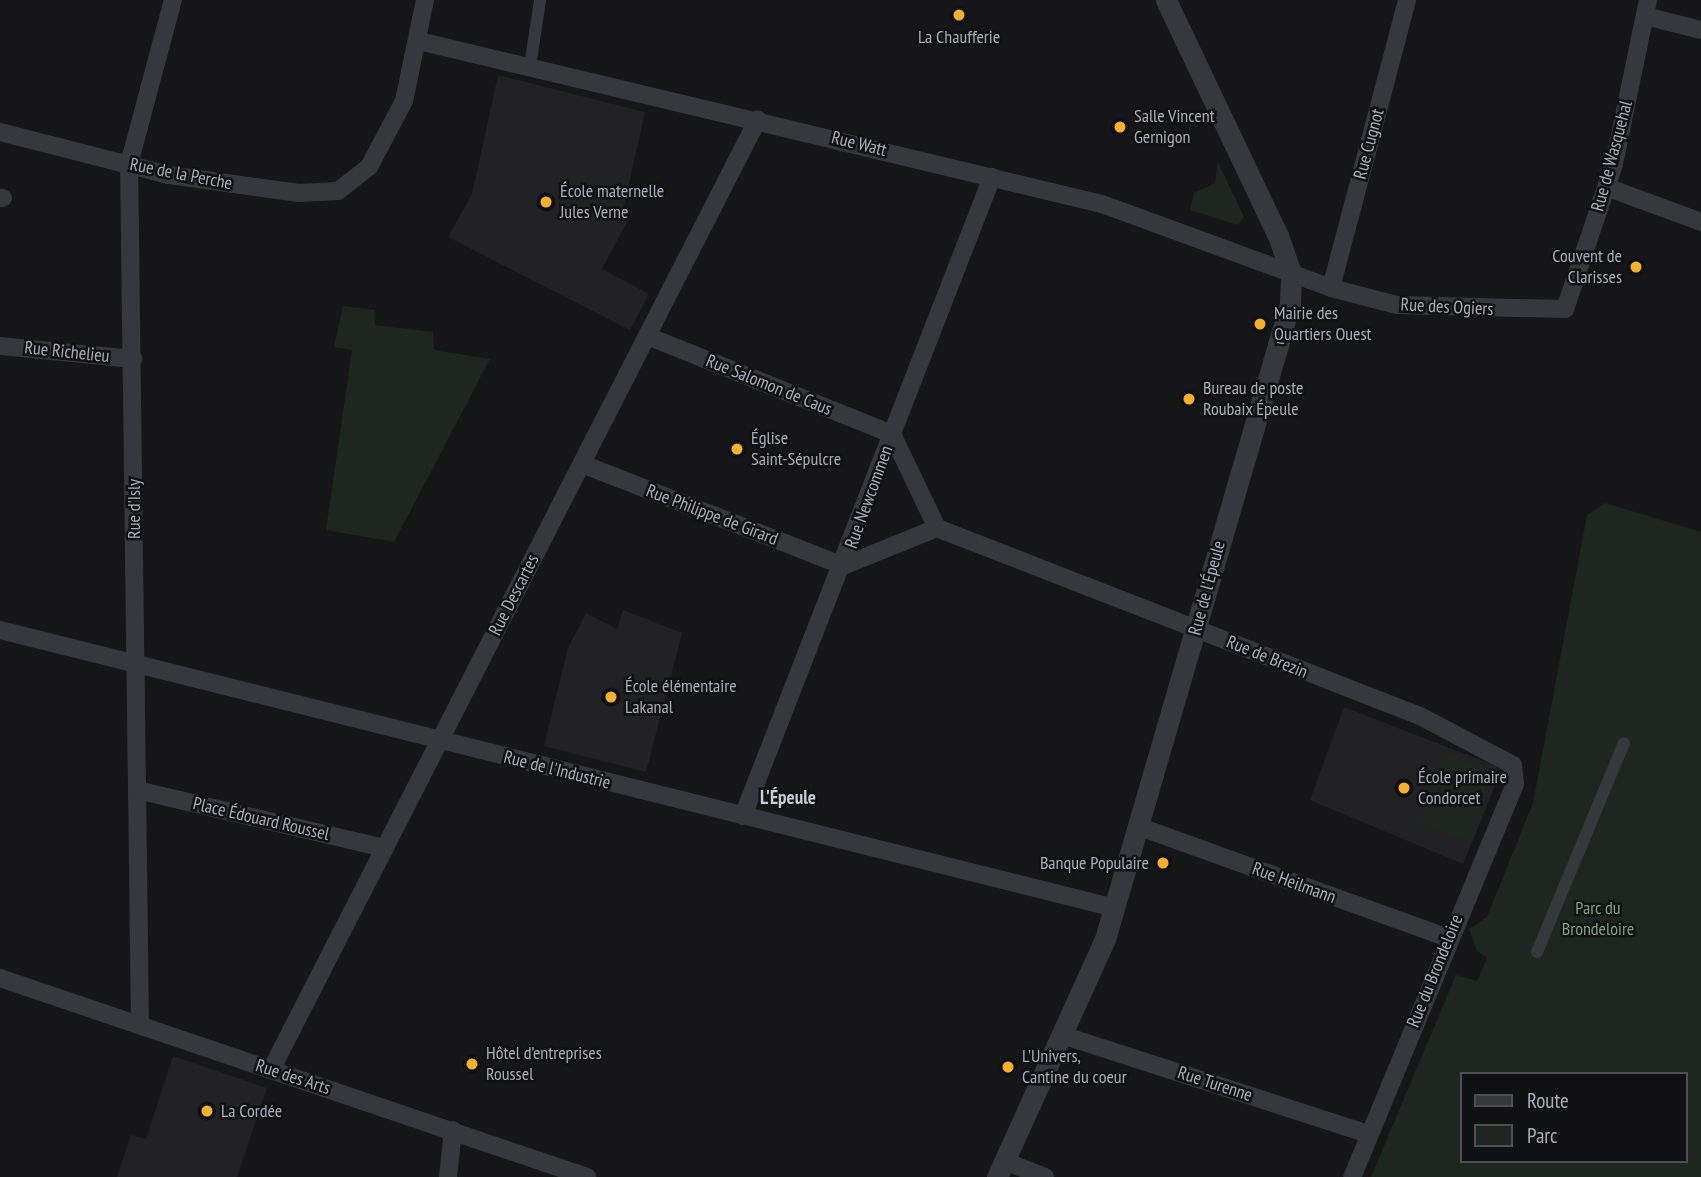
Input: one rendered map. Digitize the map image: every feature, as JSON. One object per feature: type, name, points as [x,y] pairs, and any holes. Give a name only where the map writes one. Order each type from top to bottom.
[{"type":"street","name":"Rue d'Isly","points":[[140,1024],[129,164],[173,0]]},
{"type":"street","points":[[419,41],[425,0]]},
{"type":"street","points":[[530,66],[540,0]]},
{"type":"street","name":"Rue de l'Épeule","points":[[1000,1169],[1062,1035],[1115,908],[1290,304],[1291,273],[1166,0]]},
{"type":"street","name":"Rue Cugnot","points":[[1331,288],[1407,0]]},
{"type":"street","points":[[1647,8],[1701,30]]},
{"type":"street","name":"Rue de Wasquehal","points":[[1565,309],[1606,187],[1647,8]]},
{"type":"street","name":"Rue de la Perche","points":[[0,132],[129,164],[299,193],[330,193],[361,176],[404,101],[419,41]]},
{"type":"street","name":"Rue Watt","points":[[419,41],[758,120],[1141,215],[1291,273]]},
{"type":"street","name":"Rue Descartes","points":[[271,1070],[758,120]]},
{"type":"street","name":"Rue Newcommen","points":[[743,816],[843,566],[992,177]]},
{"type":"street","points":[[1606,187],[1701,222]]},
{"type":"street","name":"Rue des Ogiers","points":[[1291,273],[1331,288],[1427,310],[1565,309]]},
{"type":"street","name":"Rue Salomon de Caus","points":[[647,336],[891,435]]},
{"type":"street","name":"Rue Richelieu","points":[[0,346],[133,359]]},
{"type":"street","points":[[843,566],[937,528],[891,435]]},
{"type":"street","name":"Rue Philippe de Girard","points":[[582,464],[843,566]]},
{"type":"street","name":"Rue de Brezin","points":[[937,528],[1420,716],[1513,765]]},
{"type":"street","name":"Rue de l'Industrie","points":[[0,630],[1115,908]]},
{"type":"street","points":[[1537,952],[1624,743]]},
{"type":"street","name":"Rue du Brondeloire","points":[[1352,1177],[1514,783],[1513,765]]},
{"type":"street","name":"Place Édouard Roussel","points":[[137,790],[385,848]]},
{"type":"street","name":"Rue Heilmann","points":[[1140,827],[1448,938]]},
{"type":"street","name":"Rue des Arts","points":[[0,978],[587,1177]]},
{"type":"street","name":"Rue Turenne","points":[[1062,1035],[1368,1134]]},
{"type":"street","points":[[448,1177],[453,1130]]},
{"type":"street","points":[[1000,1169],[1045,1177]]},
{"type":"shaded area","name":"École maternelle Jules Verne","points":[[498,75],[645,112],[623,210],[633,211],[602,269],[649,294],[630,330],[448,237],[472,194]]},
{"type":"shaded area","name":"École élémentaire Lakanal","points":[[623,610],[682,633],[646,772],[544,746],[568,648],[586,613],[617,629]]},
{"type":"shaded area","name":"École primaire Condorcet","points":[[1344,707],[1496,766],[1499,776],[1463,864],[1310,800]]},
{"type":"shaded area","name":"La Cordée","points":[[173,1056],[267,1088],[237,1177],[117,1177],[131,1135],[146,1139]]},
{"type":"green space","points":[[1218,162],[1244,217],[1238,225],[1190,210],[1194,193],[1215,183]]},
{"type":"green space","points":[[343,306],[375,310],[375,325],[433,332],[434,350],[490,359],[394,542],[326,530],[352,350],[334,347]]},
{"type":"green space","name":"Parc du Brondeloire","points":[[1605,503],[1701,532],[1701,1177],[1371,1177],[1456,975],[1477,981],[1487,958],[1477,951],[1469,929],[1487,917],[1533,803],[1587,515]]},
{"type":"green space","points":[[1446,754],[1495,774],[1468,842],[1419,822]]},
{"type":"place","name":"La Chaufferie","points":[[959,15]]},
{"type":"place","name":"Salle Vincent Gernigon","points":[[1120,127]]},
{"type":"place","name":"École maternelle Jules Verne","points":[[546,202]]},
{"type":"place","name":"Couvent de Clarisses","points":[[1636,267]]},
{"type":"place","name":"Mairie des Quartiers Ouest","points":[[1260,324]]},
{"type":"place","name":"Bureau de poste Roubaix Épeule","points":[[1189,399]]},
{"type":"place","name":"Église Saint-Sépulcre","points":[[737,449]]},
{"type":"place","name":"École élémentaire Lakanal","points":[[611,697]]},
{"type":"place","name":"École primaire Condorcet","points":[[1404,788]]},
{"type":"place","name":"Banque Populaire","points":[[1163,863]]},
{"type":"place","name":"Hôtel d’entreprises Roussel","points":[[472,1064]]},
{"type":"place","name":"L'Univers, Cantine du coeur","points":[[1008,1067]]},
{"type":"place","name":"La Cordée","points":[[207,1111]]},
{"type":"district","name":"L'Épeule","points":[[788,798]]}]
